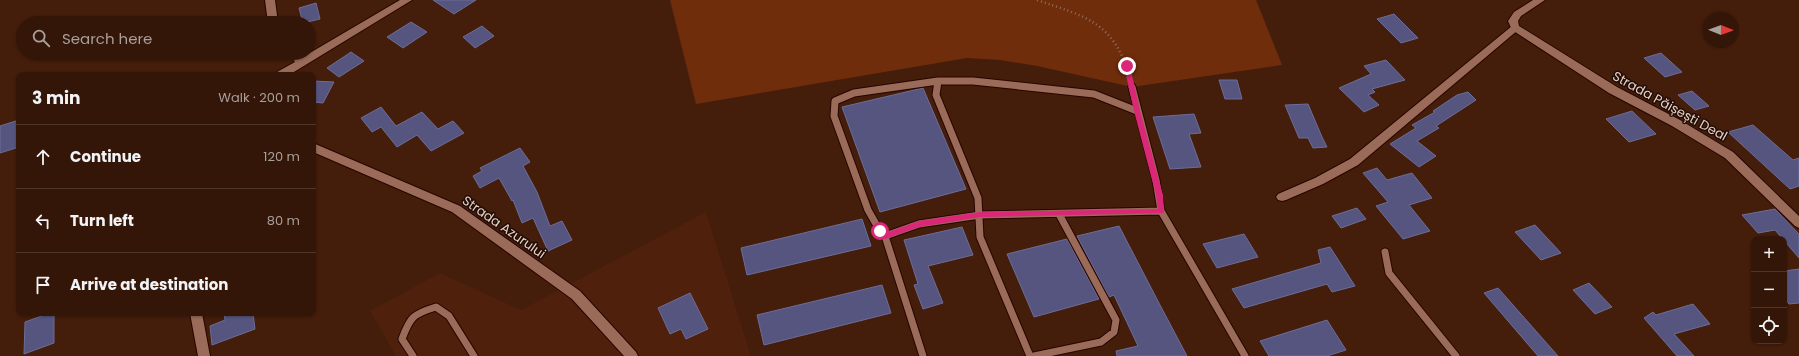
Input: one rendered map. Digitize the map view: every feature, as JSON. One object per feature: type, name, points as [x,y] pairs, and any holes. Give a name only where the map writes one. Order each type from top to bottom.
[{"type":"street","points":[[270,0],[272,16]]},
{"type":"street","points":[[316,55],[407,0]]},
{"type":"street","points":[[1282,197],[1319,181],[1354,162],[1515,28],[1513,21],[1517,14],[1540,0]]},
{"type":"street","name":"Strada Păișești Deal","points":[[1515,28],[1613,90],[1676,122],[1729,155],[1799,223]]},
{"type":"street","points":[[299,60],[302,63]]},
{"type":"street","points":[[286,72],[307,60]]},
{"type":"street","name":"Strada Azurului","points":[[316,148],[456,209],[576,295],[632,356]]},
{"type":"street","points":[[197,316],[204,356]]},
{"type":"lane","points":[[923,356],[885,236],[880,231],[868,210],[834,116],[834,102],[854,93],[938,81],[972,81],[1094,94],[1115,101],[1137,111]]},
{"type":"lane","points":[[938,81],[936,95],[978,198],[980,237],[1030,356]]},
{"type":"lane","points":[[1132,87],[1160,195],[1161,211],[1245,356]]},
{"type":"lane","points":[[885,236],[919,224],[980,215],[1161,211]]},
{"type":"lane","points":[[1034,356],[1101,342],[1114,332],[1116,320],[1059,214]]},
{"type":"lane","points":[[1385,252],[1389,273],[1456,356]]},
{"type":"lane","points":[[413,356],[402,339],[409,318],[418,313],[436,307],[449,316],[474,356]]},
{"type":"path","points":[[1037,0],[1089,19],[1112,39],[1127,66],[1132,87]]},
{"type":"shaded area","points":[[670,0],[1256,0],[1282,65],[1132,87],[1037,66],[1000,60],[967,58],[696,104]]},
{"type":"shaded area","points":[[706,212],[751,356],[396,356],[370,311],[440,273],[521,310]]},
{"type":"building","points":[[433,0],[476,0],[454,14]]},
{"type":"building","points":[[316,3],[320,19],[316,20],[316,16],[301,16],[299,8]]},
{"type":"building","points":[[1394,14],[1418,38],[1401,43],[1377,19]]},
{"type":"building","points":[[411,22],[427,32],[403,48],[387,37]]},
{"type":"building","points":[[482,26],[494,36],[475,48],[463,37]]},
{"type":"building","points":[[351,52],[364,61],[339,77],[327,68]]},
{"type":"building","points":[[1661,53],[1682,72],[1665,77],[1644,58]]},
{"type":"building","points":[[1386,60],[1405,80],[1372,89],[1375,92],[1368,95],[1379,105],[1364,112],[1339,88],[1371,74],[1364,66]]},
{"type":"building","points":[[1219,80],[1237,80],[1242,99],[1225,99]]},
{"type":"building","points":[[316,81],[334,82],[323,103],[316,102]]},
{"type":"building","points":[[923,88],[966,189],[880,212],[842,107]]},
{"type":"building","points":[[1692,91],[1709,106],[1695,110],[1678,95]]},
{"type":"building","points":[[1468,92],[1476,100],[1436,126],[1439,128],[1417,141],[1436,156],[1419,167],[1390,144],[1416,128],[1412,125],[1435,112],[1433,111],[1457,95]]},
{"type":"building","points":[[1308,104],[1327,147],[1313,148],[1308,138],[1299,138],[1285,105]]},
{"type":"building","points":[[381,107],[396,126],[422,112],[438,129],[453,121],[464,133],[431,151],[417,135],[397,147],[381,127],[372,132],[361,118]]},
{"type":"building","points":[[1632,111],[1656,134],[1629,142],[1606,119]]},
{"type":"building","points":[[1194,114],[1201,133],[1189,134],[1201,167],[1170,169],[1153,117]]},
{"type":"building","points":[[16,121],[16,148],[0,153],[0,126]]},
{"type":"building","points":[[1753,125],[1793,160],[1799,158],[1799,186],[1790,189],[1728,132]]},
{"type":"building","points":[[520,148],[530,162],[523,166],[537,192],[550,226],[562,221],[572,240],[548,251],[533,218],[522,223],[513,200],[512,201],[499,178],[480,188],[473,176],[482,171],[480,168]]},
{"type":"building","points":[[1377,168],[1387,180],[1412,173],[1432,198],[1409,205],[1430,231],[1403,239],[1376,206],[1388,202],[1363,173]]},
{"type":"building","points":[[1357,208],[1366,219],[1341,228],[1332,216]]},
{"type":"building","points":[[1775,209],[1799,234],[1799,258],[1787,244],[1787,236],[1780,236],[1775,230],[1758,233],[1742,215]]},
{"type":"building","points":[[862,219],[871,246],[747,275],[741,248]]},
{"type":"building","points":[[1535,225],[1561,253],[1541,260],[1515,232]]},
{"type":"building","points":[[1119,226],[1187,356],[1117,356],[1116,351],[1138,346],[1114,295],[1109,297],[1077,236]]},
{"type":"building","points":[[962,227],[973,255],[928,266],[943,303],[923,309],[914,285],[918,284],[904,240]]},
{"type":"building","points":[[1244,234],[1258,257],[1217,268],[1203,244]]},
{"type":"building","points":[[1067,239],[1099,299],[1034,317],[1007,254]]},
{"type":"building","points":[[1330,247],[1355,286],[1332,292],[1327,284],[1244,308],[1232,289],[1321,263],[1318,250]]},
{"type":"building","points":[[1799,269],[1799,303],[1789,304],[1787,301],[1787,271]]},
{"type":"building","points":[[1589,283],[1612,307],[1595,314],[1573,290]]},
{"type":"building","points":[[882,285],[891,313],[764,345],[757,315]]},
{"type":"building","points":[[1498,288],[1558,356],[1538,356],[1484,293]]},
{"type":"building","points":[[690,293],[708,329],[686,339],[681,329],[670,334],[658,308]]},
{"type":"building","points":[[1693,304],[1710,324],[1674,334],[1694,356],[1677,356],[1644,318],[1653,312],[1656,315]]},
{"type":"building","points":[[42,316],[54,316],[54,343],[24,354],[25,322]]},
{"type":"building","points":[[224,316],[253,316],[255,329],[212,345],[210,326],[225,320]]},
{"type":"building","points":[[1327,320],[1346,350],[1327,356],[1269,356],[1260,341]]},
{"type":"route","points":[[880,231],[885,236],[919,224],[980,215],[1161,211],[1160,195],[1137,111],[1127,66]]}]
